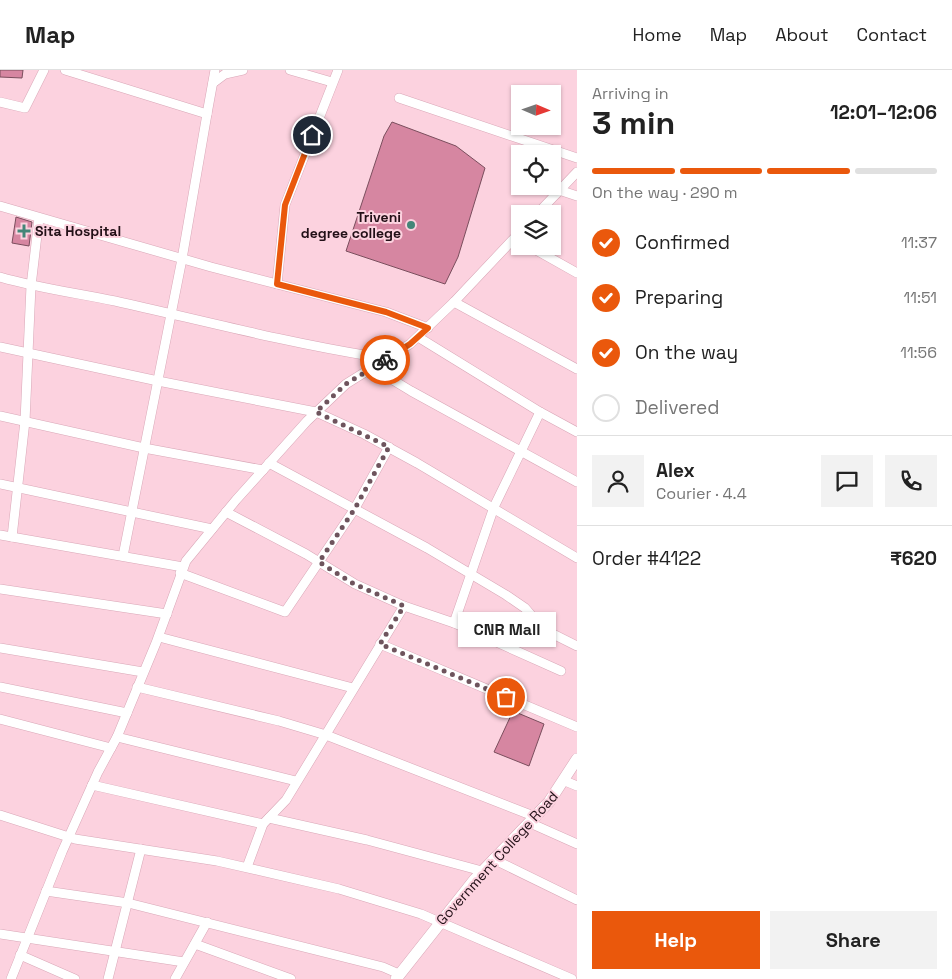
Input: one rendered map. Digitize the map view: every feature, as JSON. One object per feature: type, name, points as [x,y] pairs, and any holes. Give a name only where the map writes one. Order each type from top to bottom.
[{"type":"main road","name":"Government College Road","points":[[397,976],[482,871],[533,820],[565,780],[577,759]]},
{"type":"street","points":[[0,102],[25,108],[44,70]]},
{"type":"street","points":[[65,70],[207,114]]},
{"type":"street","points":[[123,556],[182,259],[215,70]]},
{"type":"street","points":[[212,83],[225,74],[243,70]]},
{"type":"street","points":[[290,70],[332,82]]},
{"type":"street","points":[[277,284],[285,205],[338,70]]},
{"type":"street","points":[[399,98],[577,158]]},
{"type":"street","points":[[561,188],[577,172]]},
{"type":"street","points":[[561,191],[577,196]]},
{"type":"street","points":[[545,205],[554,195]]},
{"type":"street","points":[[0,206],[182,259],[386,312],[428,328]]},
{"type":"street","points":[[12,537],[25,421],[31,286],[39,218]]},
{"type":"street","points":[[11,979],[46,890],[92,785],[117,736],[159,637],[182,570],[226,512],[316,412],[346,384],[418,337],[511,244]]},
{"type":"street","points":[[545,255],[577,273]]},
{"type":"street","points":[[0,277],[31,286],[115,302],[171,316],[370,356],[376,366],[411,391],[577,482]]},
{"type":"street","points":[[454,302],[577,369]]},
{"type":"street","points":[[418,337],[540,412],[577,432]]},
{"type":"street","points":[[0,347],[316,412],[389,447],[494,507],[577,558]]},
{"type":"street","points":[[454,623],[494,507],[540,412]]},
{"type":"street","points":[[0,416],[144,448],[266,467],[427,548],[525,608],[543,629],[577,646]]},
{"type":"street","points":[[0,535],[123,556],[182,570],[285,612],[354,510],[389,447]]},
{"type":"street","points":[[0,484],[212,529]]},
{"type":"street","points":[[226,512],[319,562],[354,584],[404,606],[454,623],[561,670]]},
{"type":"street","points":[[0,589],[168,614]]},
{"type":"street","points":[[247,867],[266,821],[286,800],[404,606]]},
{"type":"street","points":[[159,637],[353,688]]},
{"type":"street","points":[[380,644],[577,727]]},
{"type":"street","points":[[0,648],[143,672]]},
{"type":"street","points":[[0,687],[126,713]]},
{"type":"street","points":[[137,687],[279,721],[326,735],[533,820],[577,844]]},
{"type":"street","points":[[0,719],[111,748]]},
{"type":"street","points":[[117,736],[296,781]]},
{"type":"street","points":[[565,780],[577,786]]},
{"type":"street","points":[[92,785],[266,821],[482,871]]},
{"type":"street","points":[[0,815],[70,835],[74,839],[247,867],[339,889],[421,914],[552,975],[572,979]]},
{"type":"street","points":[[108,979],[141,849]]},
{"type":"street","points":[[493,859],[577,900]]},
{"type":"street","points":[[46,890],[128,903],[207,922],[384,967],[397,976]]},
{"type":"street","points":[[175,979],[207,922]]},
{"type":"street","points":[[0,934],[184,962]]},
{"type":"street","points":[[195,944],[291,979]]},
{"type":"street","points":[[20,955],[75,979]]},
{"type":"building","points":[[0,70],[23,70],[22,78],[0,77]]},
{"type":"building","name":"Triveni degree college","points":[[392,122],[456,146],[485,168],[458,257],[445,284],[346,251],[384,136]]},
{"type":"building","points":[[16,217],[32,222],[29,246],[12,243]]},
{"type":"building","points":[[513,711],[544,724],[529,766],[494,752]]},
{"type":"way so far","points":[[385,360],[346,384],[316,412],[389,447],[354,510],[319,562],[354,584],[404,606],[380,644],[506,697]]},
{"type":"place","name":"Triveni degree college","points":[[411,225]]},
{"type":"place","name":"Sita Hospital","points":[[24,231]]},
{"type":"place","name":"CNR Mall","points":[[506,697]]},
{"type":"route","points":[[312,135],[285,205],[277,284],[386,312],[428,328],[410,344],[385,360]]}]
